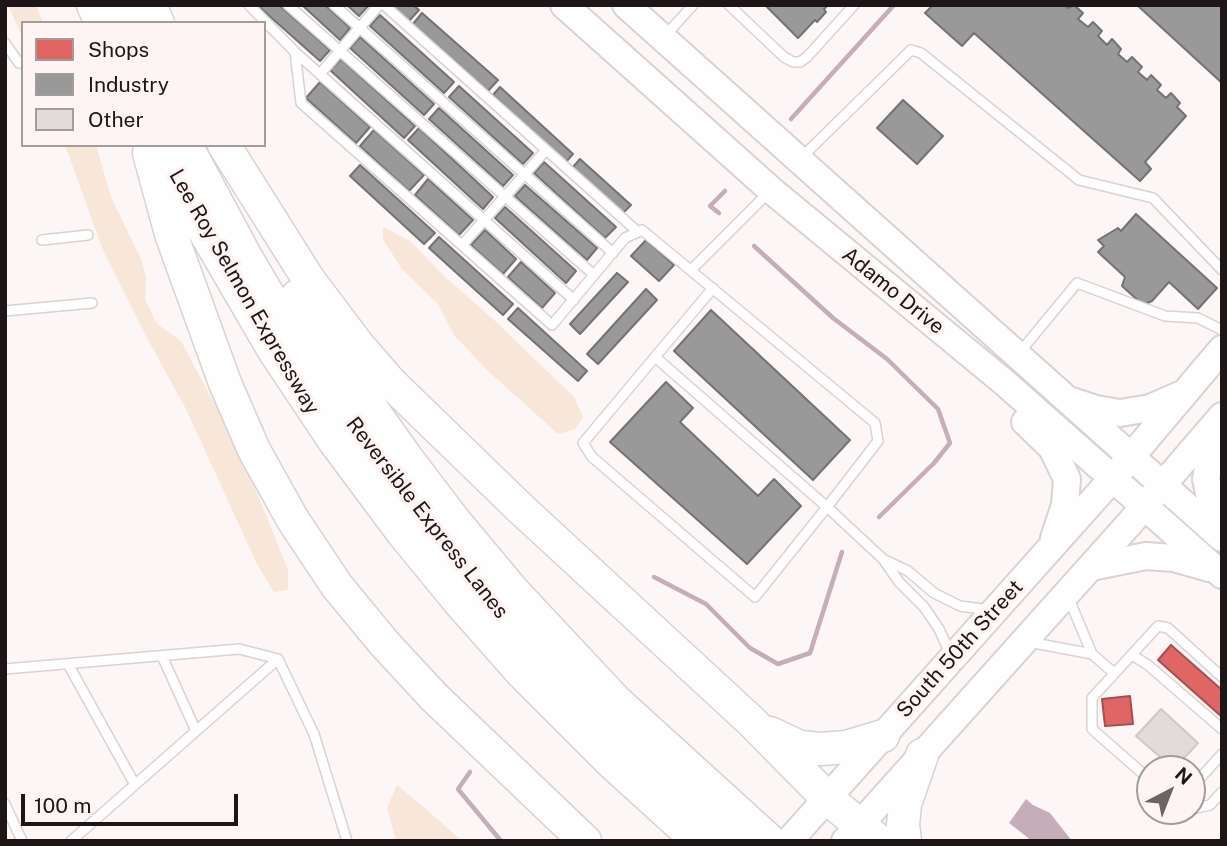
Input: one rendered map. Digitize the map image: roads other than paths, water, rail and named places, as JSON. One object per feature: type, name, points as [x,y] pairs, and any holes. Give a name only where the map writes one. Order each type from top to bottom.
[{"type":"highway","points":[[93,5],[100,21]]},
{"type":"highway","points":[[122,5],[129,21]]},
{"type":"highway","points":[[150,5],[157,21]]},
{"type":"highway","points":[[148,147],[171,234],[225,383],[254,450],[293,520],[337,586],[392,652],[434,697],[585,841]]},
{"type":"highway","name":"Lee Roy Selmon Expressway","points":[[161,147],[198,220],[273,349],[335,442],[395,523],[522,673],[611,762],[698,841]]},
{"type":"highway","name":"Reversible Express Lanes","points":[[187,147],[247,259],[293,337],[369,449],[416,511],[500,612],[579,698],[658,775],[737,828]]},
{"type":"highway","name":"Lee Roy Selmon Expressway","points":[[215,147],[262,236],[327,343],[406,457],[453,519],[577,661],[650,732],[737,828],[770,841]]},
{"type":"highway","points":[[225,147],[309,280],[390,382],[530,517],[751,721],[861,835]]},
{"type":"highway","points":[[751,721],[774,736],[810,749],[846,747],[883,736]]},
{"type":"highway","points":[[905,841],[905,804],[922,755]]},
{"type":"main road","name":"Adamo Drive","points":[[565,5],[771,190],[958,343],[1219,573]]},
{"type":"main road","name":"Adamo Drive","points":[[626,5],[1222,538]]},
{"type":"main road","points":[[771,190],[799,160]]},
{"type":"main road","points":[[839,248],[855,280],[1052,448],[1067,479],[1065,505],[1051,547]]},
{"type":"main road","name":"South 50th Street","points":[[789,841],[1113,478],[1222,349]]},
{"type":"main road","points":[[1065,398],[1096,409],[1120,413],[1150,408],[1185,393]]},
{"type":"main road","name":"South 50th Street","points":[[861,835],[922,755],[1163,486],[1222,416]]},
{"type":"main road","points":[[1222,429],[1210,454],[1206,479],[1209,493],[1222,521]]},
{"type":"main road","points":[[1091,567],[1146,556],[1174,558],[1219,573]]},
{"type":"lane","points":[[250,5],[265,21]]},
{"type":"lane","points":[[288,5],[594,275]]},
{"type":"lane","points":[[334,5],[613,253]]},
{"type":"lane","points":[[320,74],[381,5],[638,232]]},
{"type":"lane","points":[[663,38],[693,5]]},
{"type":"lane","points":[[729,5],[784,57],[800,62],[854,5]]},
{"type":"lane","points":[[266,22],[295,52],[574,300]]},
{"type":"lane","points":[[5,43],[19,62]]},
{"type":"lane","points":[[799,160],[911,50],[921,52],[1079,180],[1153,198],[1222,270]]},
{"type":"lane","points":[[295,52],[301,103],[552,325],[625,238],[642,230],[713,288],[875,423],[878,441],[755,597],[592,457],[583,443],[713,288]]},
{"type":"lane","points":[[462,245],[546,150]]},
{"type":"lane","points":[[691,270],[771,190]]},
{"type":"lane","points":[[42,240],[88,235]]},
{"type":"lane","points":[[1017,355],[1077,283],[1166,316],[1198,318],[1222,330]]},
{"type":"lane","points":[[5,311],[92,303]]},
{"type":"lane","points":[[655,358],[883,559],[899,582],[924,607],[939,629],[952,659]]},
{"type":"lane","points":[[883,559],[908,571],[934,593],[960,606],[995,611]]},
{"type":"lane","points":[[1067,594],[1092,654],[1114,673]]},
{"type":"lane","points":[[1136,768],[1092,729],[1092,698],[1158,626],[1168,628],[1222,677]]},
{"type":"lane","points":[[1025,641],[1092,654]]},
{"type":"lane","points":[[5,669],[239,649],[278,659],[314,734],[348,841]]},
{"type":"lane","points":[[1132,655],[1222,729]]},
{"type":"lane","points":[[162,656],[196,731]]},
{"type":"lane","points":[[71,841],[278,659]]},
{"type":"lane","points":[[68,663],[134,783]]},
{"type":"lane","points":[[1206,772],[1222,754]]},
{"type":"lane","points":[[1206,806],[1222,792]]},
{"type":"lane","points":[[5,804],[22,841]]},
{"type":"waterway","points":[[791,119],[894,5]]},
{"type":"waterway","points":[[719,213],[710,206],[725,191]]},
{"type":"waterway","points":[[754,246],[833,318],[887,359],[938,409],[950,443],[934,463],[879,517]]},
{"type":"waterway","points":[[654,577],[706,604],[750,648],[778,664],[810,653],[842,552]]},
{"type":"waterway","points":[[470,772],[458,789],[501,841]]}]
